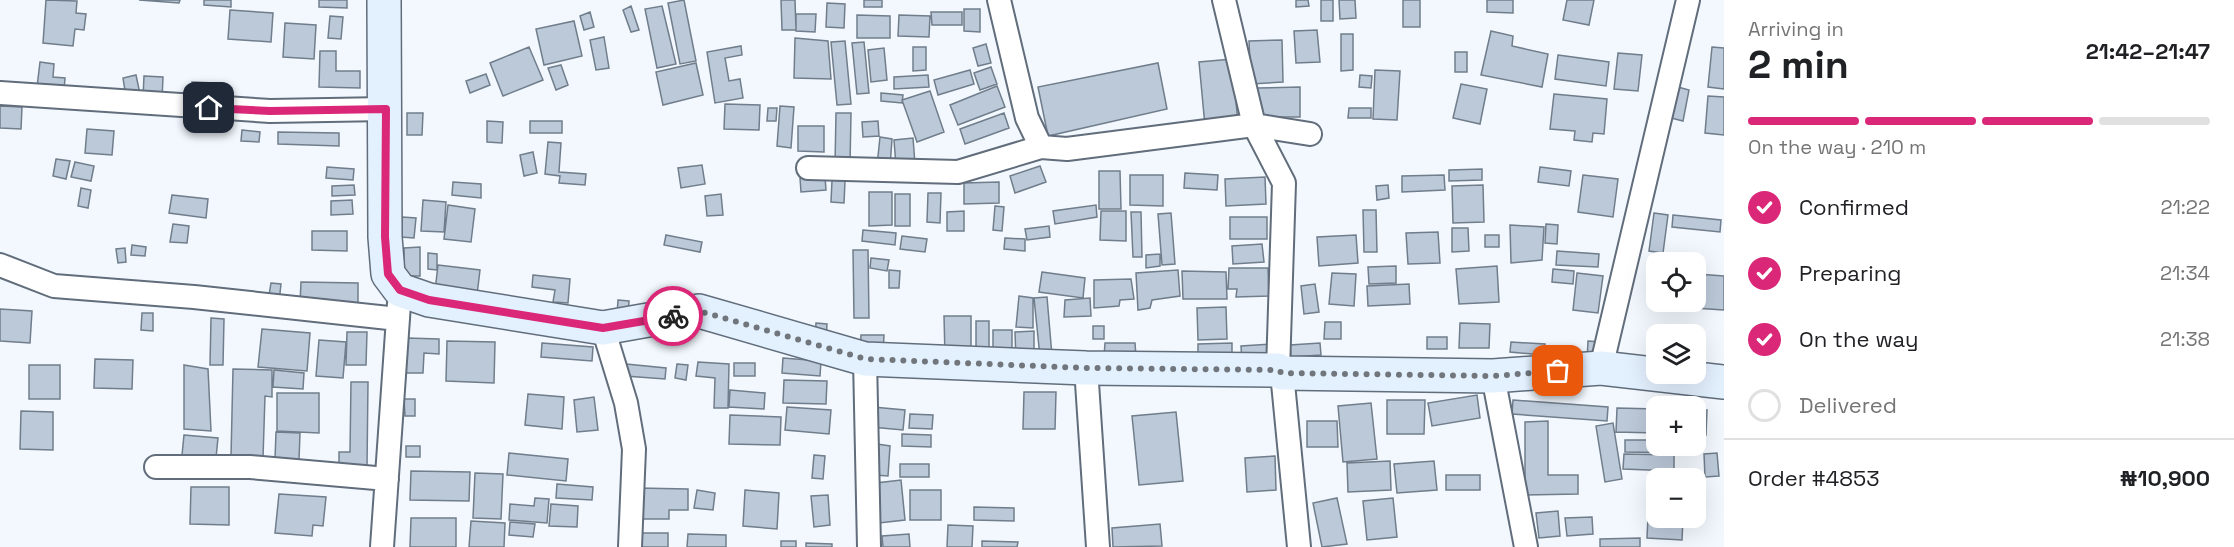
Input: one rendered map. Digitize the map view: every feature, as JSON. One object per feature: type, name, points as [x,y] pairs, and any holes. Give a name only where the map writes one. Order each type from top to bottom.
[{"type":"street","points":[[382,547],[399,304],[388,274],[385,237],[384,0]]},
{"type":"street","points":[[999,0],[1027,118],[1041,147]]},
{"type":"street","points":[[1224,0],[1254,124],[1284,183],[1280,371],[1299,547]]},
{"type":"street","points":[[1601,368],[1688,0]]},
{"type":"street","points":[[0,93],[270,111],[386,109]]},
{"type":"street","points":[[808,168],[958,172],[1041,147],[1067,148],[1254,124],[1310,134]]},
{"type":"street","points":[[0,265],[54,286],[194,297],[399,304],[429,300],[603,328],[699,311],[866,359],[1086,368],[1493,376],[1601,368],[1724,382]]},
{"type":"street","points":[[603,328],[626,403],[634,448],[630,547]]},
{"type":"street","points":[[866,359],[869,547]]},
{"type":"street","points":[[1086,368],[1098,547]]},
{"type":"street","points":[[1493,376],[1526,547]]},
{"type":"street","points":[[156,467],[250,466],[387,479]]},
{"type":"building","points":[[46,0],[77,1],[76,13],[86,14],[84,30],[75,29],[73,46],[43,43]]},
{"type":"building","points":[[139,0],[180,0],[179,3]]},
{"type":"building","points":[[204,0],[231,0],[231,7],[204,5]]},
{"type":"building","points":[[319,0],[347,0],[347,8],[319,7]]},
{"type":"building","points":[[684,0],[696,61],[680,64],[668,3]]},
{"type":"building","points":[[781,0],[795,0],[796,30],[782,30]]},
{"type":"building","points":[[864,0],[882,0],[882,7],[864,7]]},
{"type":"building","points":[[1296,0],[1308,0],[1309,6],[1296,7]]},
{"type":"building","points":[[1321,0],[1333,0],[1333,21],[1321,21]]},
{"type":"building","points":[[1339,0],[1355,0],[1356,18],[1340,19]]},
{"type":"building","points":[[1403,0],[1420,0],[1420,27],[1403,27]]},
{"type":"building","points":[[1487,0],[1513,0],[1513,13],[1487,12]]},
{"type":"building","points":[[1567,0],[1594,0],[1589,25],[1563,20]]},
{"type":"building","points":[[827,3],[845,4],[844,28],[826,27]]},
{"type":"building","points":[[631,6],[639,30],[631,32],[623,10]]},
{"type":"building","points":[[662,6],[676,64],[657,68],[645,9]]},
{"type":"building","points":[[964,9],[980,9],[980,32],[964,31]]},
{"type":"building","points":[[230,10],[273,13],[271,42],[228,39]]},
{"type":"building","points":[[590,12],[594,27],[584,30],[580,16]]},
{"type":"building","points":[[931,12],[962,12],[962,25],[932,25]]},
{"type":"building","points":[[796,14],[816,14],[815,32],[796,31]]},
{"type":"building","points":[[857,15],[890,16],[890,38],[857,38]]},
{"type":"building","points":[[899,15],[930,16],[929,37],[898,36]]},
{"type":"building","points":[[330,16],[343,17],[341,39],[328,38]]},
{"type":"building","points":[[574,21],[582,56],[544,65],[536,29]]},
{"type":"building","points":[[285,23],[316,25],[314,59],[283,57]]},
{"type":"building","points":[[1317,30],[1320,62],[1296,63],[1294,31]]},
{"type":"building","points":[[1491,31],[1513,36],[1512,46],[1548,54],[1542,87],[1481,75]]},
{"type":"building","points":[[1341,34],[1353,34],[1353,70],[1341,71]]},
{"type":"building","points":[[604,37],[609,68],[596,70],[590,40]]},
{"type":"building","points":[[795,38],[828,41],[831,79],[794,78]]},
{"type":"building","points":[[1282,40],[1283,82],[1251,84],[1249,41]]},
{"type":"building","points":[[845,41],[851,104],[837,105],[831,42]]},
{"type":"building","points":[[864,42],[869,93],[857,94],[852,43]]},
{"type":"building","points":[[986,44],[991,63],[978,66],[973,48]]},
{"type":"building","points":[[741,46],[742,55],[725,58],[729,81],[740,79],[743,98],[715,103],[707,52]]},
{"type":"building","points":[[529,47],[543,80],[503,96],[490,63]]},
{"type":"building","points":[[913,47],[926,47],[926,70],[913,71]]},
{"type":"building","points":[[1712,47],[1724,48],[1724,89],[1708,87]]},
{"type":"building","points":[[884,48],[887,80],[871,82],[868,50]]},
{"type":"building","points":[[320,51],[336,51],[336,71],[360,71],[360,88],[319,87]]},
{"type":"building","points":[[1455,52],[1467,52],[1467,72],[1455,72]]},
{"type":"building","points":[[1618,53],[1642,55],[1638,91],[1614,89]]},
{"type":"building","points":[[1558,55],[1609,62],[1606,86],[1555,79]]},
{"type":"building","points":[[1232,59],[1238,123],[1205,126],[1199,62]]},
{"type":"building","points":[[40,62],[54,64],[53,77],[65,78],[64,90],[37,87]]},
{"type":"building","points":[[696,63],[703,95],[663,105],[656,72]]},
{"type":"building","points":[[1158,63],[1167,109],[1048,136],[1038,87]]},
{"type":"building","points":[[561,65],[568,85],[556,90],[548,68]]},
{"type":"building","points":[[991,67],[997,84],[980,90],[974,73]]},
{"type":"building","points":[[970,70],[974,84],[938,95],[934,80]]},
{"type":"building","points":[[1375,70],[1400,71],[1397,120],[1373,119]]},
{"type":"building","points":[[486,74],[490,85],[470,93],[466,81]]},
{"type":"building","points":[[136,75],[140,94],[126,97],[123,78]]},
{"type":"building","points":[[928,75],[929,87],[894,89],[894,77]]},
{"type":"building","points":[[1360,75],[1372,76],[1371,88],[1359,87]]},
{"type":"building","points":[[144,76],[163,77],[162,99],[143,97]]},
{"type":"building","points":[[192,82],[215,83],[215,102],[192,101]]},
{"type":"building","points":[[1461,84],[1487,89],[1480,124],[1453,118]]},
{"type":"building","points":[[997,86],[1005,107],[958,125],[950,105]]},
{"type":"building","points":[[1300,87],[1300,117],[1257,117],[1257,88]]},
{"type":"building","points":[[1678,87],[1689,90],[1683,121],[1671,118]]},
{"type":"building","points":[[930,91],[944,132],[917,142],[902,100]]},
{"type":"building","points":[[881,93],[903,95],[902,103],[881,101]]},
{"type":"building","points":[[1554,94],[1607,99],[1604,134],[1593,133],[1592,142],[1574,140],[1575,131],[1550,129]]},
{"type":"building","points":[[1708,96],[1724,97],[1724,135],[1705,133]]},
{"type":"building","points":[[725,104],[760,105],[759,130],[724,129]]},
{"type":"building","points":[[0,106],[22,107],[21,129],[0,128]]},
{"type":"building","points":[[780,106],[794,107],[791,148],[777,146]]},
{"type":"building","points":[[768,108],[777,108],[776,121],[767,121]]},
{"type":"building","points":[[1349,108],[1371,108],[1371,118],[1348,118]]},
{"type":"building","points":[[407,113],[423,113],[422,135],[407,135]]},
{"type":"building","points":[[836,113],[851,113],[850,165],[835,165]]},
{"type":"building","points":[[1004,113],[1009,128],[965,144],[960,129]]},
{"type":"building","points":[[487,121],[503,122],[502,143],[487,142]]},
{"type":"building","points":[[530,121],[562,121],[562,133],[530,133]]},
{"type":"building","points":[[878,121],[879,136],[863,137],[862,122]]},
{"type":"building","points":[[798,126],[824,126],[824,152],[798,151]]},
{"type":"building","points":[[87,129],[114,131],[112,155],[85,153]]},
{"type":"building","points":[[242,130],[260,132],[259,142],[241,141]]},
{"type":"building","points":[[278,132],[339,133],[339,146],[278,144]]},
{"type":"building","points":[[880,137],[892,139],[890,167],[877,166]]},
{"type":"building","points":[[913,138],[915,164],[896,166],[894,140]]},
{"type":"building","points":[[548,142],[561,143],[559,172],[586,174],[585,185],[559,183],[560,176],[545,174]]},
{"type":"building","points":[[533,152],[537,173],[524,176],[520,155]]},
{"type":"building","points":[[56,159],[70,161],[66,179],[53,176]]},
{"type":"building","points":[[75,162],[94,166],[91,181],[71,177]]},
{"type":"building","points":[[702,165],[705,184],[681,188],[678,168]]},
{"type":"building","points":[[1040,166],[1046,182],[1015,193],[1010,176]]},
{"type":"building","points":[[327,167],[354,169],[353,180],[326,178]]},
{"type":"building","points":[[1540,167],[1571,171],[1569,186],[1538,182]]},
{"type":"building","points":[[1482,169],[1482,180],[1449,181],[1449,170]]},
{"type":"building","points":[[1099,171],[1120,171],[1121,209],[1099,209]]},
{"type":"building","points":[[1185,173],[1218,175],[1217,190],[1184,188]]},
{"type":"building","points":[[1130,175],[1163,175],[1163,206],[1130,205]]},
{"type":"building","points":[[1444,175],[1445,190],[1402,192],[1402,176]]},
{"type":"building","points":[[1583,175],[1618,179],[1613,217],[1578,212]]},
{"type":"building","points":[[825,177],[826,190],[801,192],[800,178]]},
{"type":"building","points":[[1265,177],[1266,204],[1226,206],[1225,179]]},
{"type":"building","points":[[832,180],[845,181],[844,203],[831,202]]},
{"type":"building","points":[[453,182],[481,184],[481,198],[452,195]]},
{"type":"building","points":[[999,182],[999,203],[964,204],[964,183]]},
{"type":"building","points":[[354,185],[355,195],[332,196],[332,186]]},
{"type":"building","points":[[1388,185],[1389,198],[1377,200],[1376,186]]},
{"type":"building","points":[[1483,185],[1484,222],[1453,223],[1452,186]]},
{"type":"building","points":[[81,188],[91,190],[88,208],[78,206]]},
{"type":"building","points":[[869,192],[892,192],[892,225],[869,226]]},
{"type":"building","points":[[928,193],[941,193],[940,223],[927,222]]},
{"type":"building","points":[[721,194],[723,215],[707,216],[705,196]]},
{"type":"building","points":[[895,194],[910,194],[910,226],[895,226]]},
{"type":"building","points":[[172,195],[208,199],[206,218],[169,213]]},
{"type":"building","points":[[352,200],[353,214],[331,215],[331,201]]},
{"type":"building","points":[[423,200],[446,202],[444,232],[421,231]]},
{"type":"building","points":[[448,205],[475,209],[471,242],[444,239]]},
{"type":"building","points":[[1096,205],[1097,217],[1055,224],[1053,211]]},
{"type":"building","points":[[995,206],[1004,207],[1002,231],[993,230]]},
{"type":"building","points":[[1363,210],[1376,210],[1377,252],[1364,252]]},
{"type":"building","points":[[964,211],[964,231],[947,231],[947,212]]},
{"type":"building","points":[[1101,211],[1126,211],[1126,241],[1100,240]]},
{"type":"building","points":[[1131,212],[1141,212],[1142,257],[1133,257]]},
{"type":"building","points":[[1171,213],[1175,264],[1162,265],[1158,214]]},
{"type":"building","points":[[1654,213],[1668,215],[1663,252],[1649,251]]},
{"type":"building","points":[[1673,215],[1721,220],[1720,232],[1672,227]]},
{"type":"building","points":[[402,217],[416,218],[414,238],[401,237]]},
{"type":"building","points":[[1230,217],[1267,217],[1267,239],[1230,239]]},
{"type":"building","points":[[173,224],[189,226],[187,243],[170,242]]},
{"type":"building","points":[[1546,224],[1558,225],[1557,244],[1545,243]]},
{"type":"building","points":[[1510,225],[1544,227],[1542,260],[1511,263]]},
{"type":"building","points":[[1049,226],[1050,237],[1027,240],[1025,229]]},
{"type":"building","points":[[1452,228],[1468,228],[1469,251],[1452,252]]},
{"type":"building","points":[[863,230],[896,233],[895,245],[862,241]]},
{"type":"building","points":[[312,231],[347,231],[347,251],[312,250]]},
{"type":"building","points":[[1438,232],[1440,263],[1408,264],[1406,233]]},
{"type":"building","points":[[666,235],[702,242],[700,252],[664,245]]},
{"type":"building","points":[[1356,235],[1358,263],[1319,266],[1317,237]]},
{"type":"building","points":[[1485,235],[1499,235],[1499,247],[1485,247]]},
{"type":"building","points":[[902,236],[927,239],[925,252],[900,249]]},
{"type":"building","points":[[1005,238],[1025,239],[1025,251],[1004,249]]},
{"type":"building","points":[[1262,244],[1264,262],[1233,264],[1232,246]]},
{"type":"building","points":[[132,245],[146,247],[145,256],[131,255]]},
{"type":"building","points":[[420,247],[420,276],[404,276],[404,248]]},
{"type":"building","points":[[125,248],[126,262],[118,263],[116,249]]},
{"type":"building","points":[[853,250],[868,250],[869,318],[854,318]]},
{"type":"building","points":[[1557,251],[1599,254],[1598,267],[1556,265]]},
{"type":"building","points":[[428,253],[437,254],[437,270],[428,269]]},
{"type":"building","points":[[1160,254],[1160,266],[1146,268],[1146,255]]},
{"type":"building","points":[[871,258],[889,260],[887,271],[870,268]]},
{"type":"building","points":[[438,265],[480,270],[477,295],[435,291]]},
{"type":"building","points":[[1396,266],[1396,283],[1369,284],[1368,267]]},
{"type":"building","points":[[1497,266],[1499,302],[1459,304],[1456,269]]},
{"type":"building","points":[[1229,268],[1268,268],[1269,296],[1236,297],[1237,289],[1228,289]]},
{"type":"building","points":[[1553,269],[1574,271],[1573,284],[1552,282]]},
{"type":"building","points":[[889,270],[900,271],[899,288],[889,288]]},
{"type":"building","points":[[1178,270],[1180,296],[1152,300],[1150,308],[1138,310],[1136,273]]},
{"type":"building","points":[[1182,271],[1226,272],[1227,299],[1183,299]]},
{"type":"building","points":[[1042,272],[1085,278],[1083,298],[1039,292]]},
{"type":"building","points":[[1332,273],[1356,274],[1354,306],[1329,304]]},
{"type":"building","points":[[1577,273],[1603,276],[1598,313],[1573,310]]},
{"type":"building","points":[[533,275],[570,279],[568,303],[553,302],[555,290],[532,287]]},
{"type":"building","points":[[1706,275],[1724,276],[1724,310],[1706,309]]},
{"type":"building","points":[[1131,279],[1134,299],[1120,300],[1119,306],[1094,308],[1094,280]]},
{"type":"building","points":[[301,282],[358,283],[358,305],[300,304]]},
{"type":"building","points":[[271,283],[281,284],[279,302],[268,301]]},
{"type":"building","points":[[1315,284],[1319,312],[1304,314],[1301,286]]},
{"type":"building","points":[[1409,284],[1410,304],[1368,306],[1367,286]]},
{"type":"building","points":[[1019,296],[1033,298],[1033,328],[1016,327]]},
{"type":"building","points":[[1047,297],[1052,356],[1040,357],[1034,298]]},
{"type":"building","points":[[1090,298],[1091,316],[1064,317],[1065,300]]},
{"type":"building","points":[[618,300],[629,301],[628,316],[617,315]]},
{"type":"building","points":[[1226,307],[1227,339],[1198,340],[1197,308]]},
{"type":"building","points":[[0,309],[32,311],[30,343],[0,341]]},
{"type":"building","points":[[142,313],[153,313],[153,331],[141,330]]},
{"type":"building","points":[[944,316],[971,316],[971,356],[945,356]]},
{"type":"building","points":[[211,318],[224,319],[223,365],[210,365]]},
{"type":"building","points":[[976,321],[989,321],[989,351],[976,351]]},
{"type":"building","points":[[1325,322],[1341,322],[1341,339],[1324,339]]},
{"type":"building","points":[[816,323],[827,324],[826,340],[815,339]]},
{"type":"building","points":[[1460,323],[1490,324],[1489,348],[1459,348]]},
{"type":"building","points":[[1093,326],[1104,326],[1104,339],[1093,339]]},
{"type":"building","points":[[262,329],[310,333],[307,371],[258,367]]},
{"type":"building","points":[[993,330],[1012,330],[1012,357],[993,357]]},
{"type":"building","points":[[1034,331],[1034,359],[1016,360],[1015,332]]},
{"type":"building","points":[[347,332],[367,332],[366,365],[346,365]]},
{"type":"building","points":[[861,335],[884,335],[883,352],[860,352]]},
{"type":"building","points":[[1427,337],[1447,337],[1447,349],[1427,349]]},
{"type":"building","points":[[407,338],[439,339],[439,354],[424,353],[423,373],[406,373]]},
{"type":"building","points":[[319,340],[346,342],[343,378],[316,376]]},
{"type":"building","points":[[447,341],[495,342],[494,383],[446,381]]},
{"type":"building","points":[[1588,341],[1601,342],[1600,360],[1587,359]]},
{"type":"building","points":[[1511,342],[1545,344],[1544,355],[1510,352]]},
{"type":"building","points":[[542,343],[593,347],[592,361],[541,357]]},
{"type":"building","points":[[1105,343],[1135,343],[1136,357],[1104,357]]},
{"type":"building","points":[[1232,343],[1232,357],[1198,357],[1198,344]]},
{"type":"building","points":[[1320,343],[1321,355],[1291,357],[1290,345]]},
{"type":"building","points":[[1273,344],[1274,360],[1242,362],[1241,346]]},
{"type":"building","points":[[783,358],[821,361],[820,376],[782,373]]},
{"type":"building","points":[[95,359],[133,360],[132,389],[94,388]]},
{"type":"building","points":[[698,362],[729,364],[728,408],[714,408],[715,378],[696,376]]},
{"type":"building","points":[[734,363],[755,363],[755,376],[734,376]]},
{"type":"building","points":[[626,364],[666,368],[665,379],[625,376]]},
{"type":"building","points":[[677,364],[688,365],[686,380],[675,378]]},
{"type":"building","points":[[29,365],[60,365],[60,399],[29,399]]},
{"type":"building","points":[[184,365],[208,369],[211,431],[184,429]]},
{"type":"building","points":[[233,369],[272,370],[272,397],[265,396],[263,458],[231,457]]},
{"type":"building","points":[[274,370],[304,373],[303,389],[273,387]]},
{"type":"building","points":[[784,380],[827,381],[826,404],[783,403]]},
{"type":"building","points":[[351,382],[368,382],[367,468],[339,468],[339,452],[350,452]]},
{"type":"building","points":[[730,390],[765,393],[764,409],[729,407]]},
{"type":"building","points":[[1024,392],[1056,392],[1055,429],[1023,429]]},
{"type":"building","points":[[277,393],[319,393],[319,433],[277,431]]},
{"type":"building","points":[[528,394],[564,397],[562,429],[525,425]]},
{"type":"building","points":[[1477,395],[1480,418],[1432,426],[1428,403]]},
{"type":"building","points":[[594,397],[598,430],[577,432],[574,400]]},
{"type":"building","points":[[404,399],[415,399],[415,416],[405,416]]},
{"type":"building","points":[[1387,400],[1425,400],[1424,434],[1387,434]]},
{"type":"building","points":[[1513,400],[1608,407],[1607,421],[1512,414]]},
{"type":"building","points":[[1371,403],[1377,459],[1343,462],[1338,406]]},
{"type":"building","points":[[787,407],[831,410],[829,434],[785,430]]},
{"type":"building","points":[[873,407],[905,410],[903,430],[871,427]]},
{"type":"building","points":[[1617,408],[1646,409],[1646,433],[1616,432]]},
{"type":"building","points":[[21,411],[53,412],[53,450],[20,449]]},
{"type":"building","points":[[1176,412],[1183,481],[1139,485],[1132,416]]},
{"type":"building","points":[[910,414],[933,415],[932,429],[909,428]]},
{"type":"building","points":[[730,415],[781,417],[780,445],[729,444]]},
{"type":"building","points":[[1307,421],[1337,421],[1338,447],[1307,447]]},
{"type":"building","points":[[1548,421],[1548,475],[1578,475],[1578,494],[1525,495],[1525,422]]},
{"type":"building","points":[[1613,423],[1622,479],[1605,482],[1596,426]]},
{"type":"building","points":[[276,432],[300,433],[299,460],[275,459]]},
{"type":"building","points":[[902,434],[931,435],[931,447],[902,446]]},
{"type":"building","points":[[184,435],[218,438],[216,458],[182,455]]},
{"type":"building","points":[[1625,440],[1646,440],[1646,452],[1625,452]]},
{"type":"building","points":[[877,444],[890,446],[888,476],[875,475]]},
{"type":"building","points":[[406,446],[420,446],[420,457],[406,457]]},
{"type":"building","points":[[509,453],[568,459],[566,481],[507,475]]},
{"type":"building","points":[[1717,453],[1719,476],[1706,477],[1704,456]]},
{"type":"building","points":[[1624,454],[1674,456],[1674,468],[1623,469]]},
{"type":"building","points":[[814,455],[825,456],[823,479],[812,478]]},
{"type":"building","points":[[1275,456],[1276,490],[1247,492],[1245,458]]},
{"type":"building","points":[[1390,461],[1391,490],[1348,492],[1347,463]]},
{"type":"building","points":[[1434,461],[1437,490],[1397,493],[1394,464]]},
{"type":"building","points":[[900,464],[929,464],[929,477],[900,477]]},
{"type":"building","points":[[411,471],[470,472],[469,501],[410,500]]},
{"type":"building","points":[[475,473],[503,474],[501,519],[473,518]]},
{"type":"building","points":[[1446,475],[1480,475],[1480,490],[1446,490]]},
{"type":"building","points":[[901,480],[905,520],[879,523],[876,483]]},
{"type":"building","points":[[557,484],[593,487],[592,500],[556,498]]},
{"type":"building","points":[[191,487],[229,487],[229,525],[190,524]]},
{"type":"building","points":[[638,488],[688,489],[688,510],[669,510],[669,519],[638,519]]},
{"type":"building","points":[[697,490],[715,493],[713,510],[694,508]]},
{"type":"building","points":[[745,490],[779,493],[777,529],[743,526]]},
{"type":"building","points":[[910,490],[941,490],[941,520],[910,520]]},
{"type":"building","points":[[279,494],[326,497],[323,526],[313,525],[312,536],[275,533]]},
{"type":"building","points":[[828,495],[830,525],[814,527],[811,496]]},
{"type":"building","points":[[535,498],[549,499],[547,523],[509,520],[510,504],[534,506]]},
{"type":"building","points":[[1337,498],[1347,544],[1322,547],[1313,503]]},
{"type":"building","points":[[1393,498],[1397,537],[1367,540],[1363,501]]},
{"type":"building","points":[[551,504],[578,506],[577,527],[549,526]]},
{"type":"building","points":[[974,507],[1014,508],[1014,521],[974,520]]},
{"type":"building","points":[[1558,511],[1560,536],[1539,538],[1536,513]]},
{"type":"building","points":[[1592,517],[1593,534],[1567,536],[1565,518]]},
{"type":"building","points":[[411,518],[456,518],[456,547],[410,547]]},
{"type":"building","points":[[471,521],[505,523],[504,547],[469,547]]},
{"type":"building","points":[[510,522],[535,524],[533,537],[509,535]]},
{"type":"building","points":[[1160,524],[1162,546],[1113,547],[1112,528]]},
{"type":"building","points":[[948,525],[973,526],[972,547],[947,547]]},
{"type":"building","points":[[1647,528],[1683,528],[1682,540],[1647,538]]},
{"type":"building","points":[[642,533],[668,533],[668,547],[642,547]]},
{"type":"building","points":[[688,534],[726,535],[726,547],[687,547]]},
{"type":"building","points":[[909,534],[910,547],[883,547],[882,536]]},
{"type":"building","points":[[1640,538],[1640,547],[1600,547],[1600,539]]},
{"type":"building","points":[[781,541],[796,541],[796,547],[781,547]]},
{"type":"building","points":[[982,541],[1018,542],[1017,547],[982,547]]},
{"type":"building","points":[[806,543],[832,544],[832,547],[806,547]]},
{"type":"way so far","points":[[673,316],[699,311],[866,359],[1086,368],[1278,370],[1282,373],[1493,376],[1558,371]]},
{"type":"route","points":[[209,108],[270,111],[386,109],[385,237],[388,274],[400,290],[429,300],[603,328],[673,316]]}]
